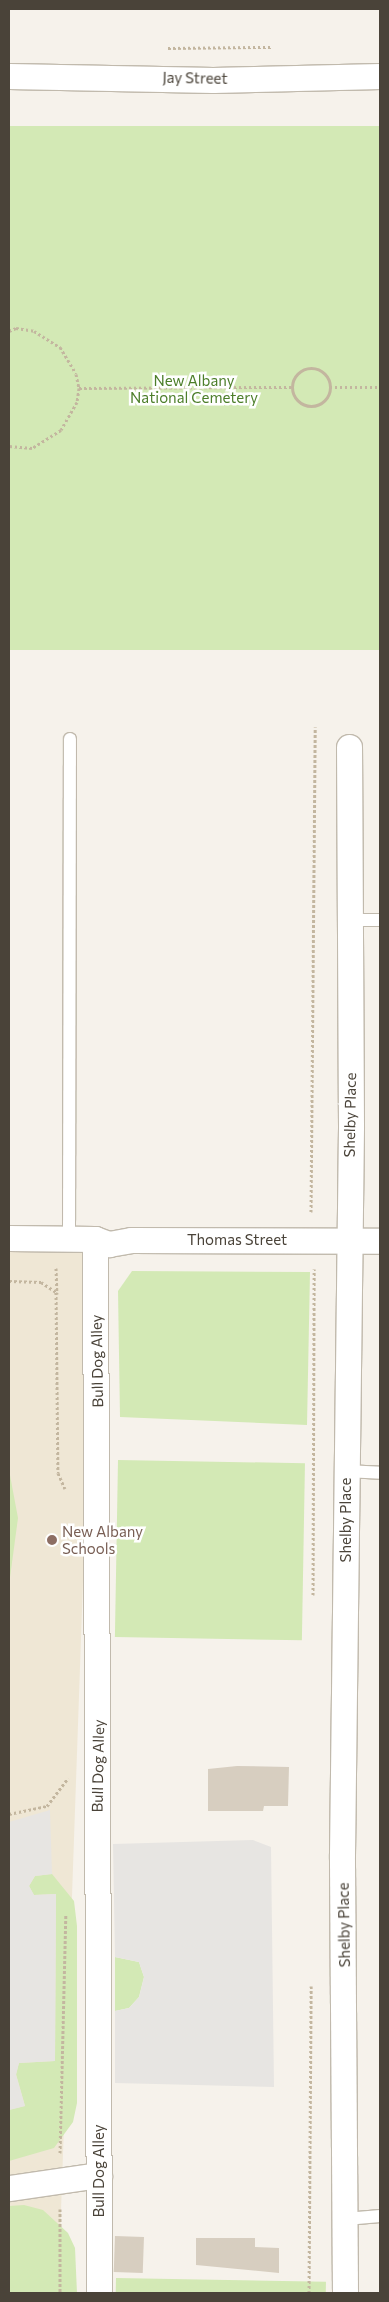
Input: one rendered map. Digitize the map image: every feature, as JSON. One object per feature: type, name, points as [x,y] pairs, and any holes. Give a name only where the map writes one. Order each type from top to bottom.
[{"type":"street","name":"Jay Street","points":[[9,76],[213,80],[380,76]]},
{"type":"street","name":"Shelby Place","points":[[346,2293],[342,1854],[349,1240],[349,747]]},
{"type":"street","name":"Thomas Street","points":[[9,1238],[95,1239],[109,1244],[131,1240],[380,1240]]},
{"type":"street","name":"Bull Dog Alley","points":[[95,1239],[99,2293]]},
{"type":"street","points":[[9,2188],[99,2175]]},
{"type":"lane","points":[[69,1239],[70,739]]},
{"type":"lane","points":[[349,920],[380,920]]},
{"type":"lane","points":[[346,1471],[380,1473]]},
{"type":"lane","points":[[346,2219],[380,2216]]},
{"type":"path","points":[[160,48],[280,47]]},
{"type":"path","points":[[9,331],[16,328],[34,332],[60,346],[76,374],[79,388],[77,402],[61,430],[32,448],[9,446]]},
{"type":"path","points":[[311,368],[326,375],[330,387],[325,399],[307,406],[296,399],[291,387],[300,371],[311,368]]},
{"type":"path","points":[[330,387],[380,386]]},
{"type":"path","points":[[79,388],[291,387]]},
{"type":"path","points":[[311,1218],[315,727]]},
{"type":"path","points":[[9,1281],[41,1282],[56,1292],[58,1473],[69,1496]]},
{"type":"path","points":[[9,1814],[47,1806],[70,1774],[70,1784]]},
{"type":"path","points":[[60,2293],[60,2180],[66,1903]]},
{"type":"shaded area","name":"New Albany Schools","points":[[9,1236],[95,1239],[58,2293],[9,2293]]},
{"type":"shaded area","points":[[50,1810],[52,1874],[35,1876],[29,1886],[34,1895],[56,1894],[55,2061],[19,2063],[16,2075],[25,2106],[9,2110],[9,1822]]},
{"type":"shaded area","points":[[253,1840],[271,1847],[274,2087],[115,2083],[115,2011],[129,2008],[139,1997],[144,1977],[139,1962],[115,1957],[113,1844]]},
{"type":"green space","name":"New Albany National Cemetery","points":[[9,126],[380,126],[380,650],[9,650]]},
{"type":"green space","points":[[132,1271],[310,1272],[307,1425],[120,1417],[118,1291]]},
{"type":"green space","points":[[118,1460],[305,1463],[302,1640],[115,1637]]},
{"type":"green space","points":[[9,1470],[18,1518],[9,1585]]},
{"type":"green space","points":[[52,1874],[74,1901],[77,1926],[77,2103],[73,2122],[54,2148],[9,2161],[9,2110],[25,2106],[16,2074],[19,2063],[55,2061],[56,1894],[34,1895],[29,1886],[35,1876]]},
{"type":"green space","points":[[115,1957],[139,1962],[144,1977],[139,1997],[129,2008],[115,2011]]},
{"type":"green space","points":[[24,2205],[43,2210],[68,2233],[75,2248],[77,2293],[9,2293],[9,2206]]},
{"type":"green space","points":[[116,2278],[326,2282],[326,2293],[116,2293]]},
{"type":"building","points":[[237,1766],[289,1767],[288,1806],[264,1806],[263,1811],[208,1811],[208,1769]]},
{"type":"building","points":[[115,2236],[144,2237],[143,2273],[114,2272]]},
{"type":"building","points":[[196,2238],[255,2238],[255,2247],[279,2248],[279,2273],[196,2265]]},
{"type":"place","name":"New Albany Schools","points":[[52,1540]]}]
